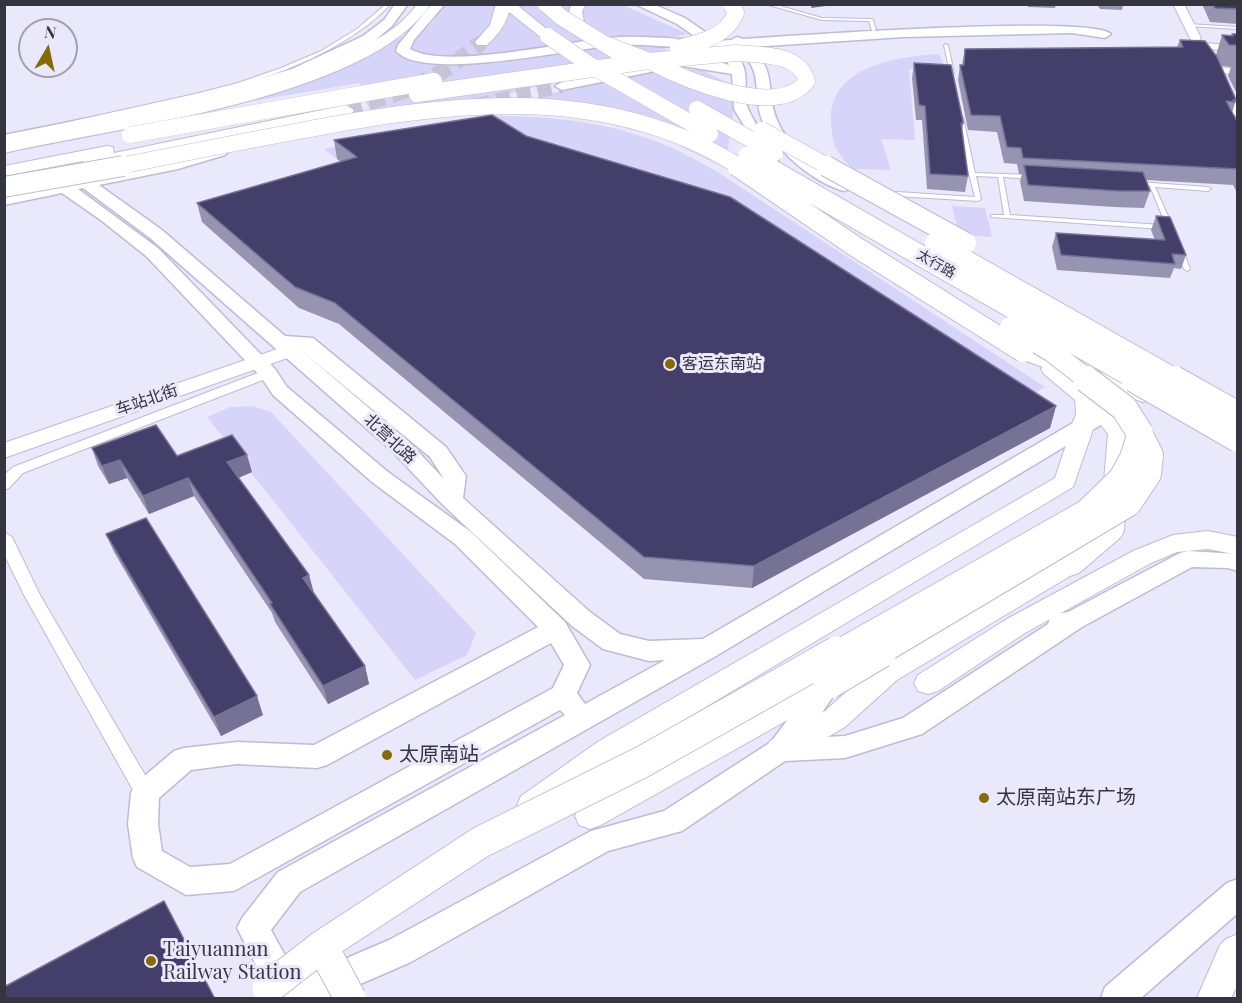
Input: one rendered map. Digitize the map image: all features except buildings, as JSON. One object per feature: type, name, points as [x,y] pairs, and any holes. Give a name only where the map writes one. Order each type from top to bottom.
[{"type":"highway","points":[[482,42],[494,31],[503,14],[505,4],[520,17],[590,65],[643,87]]},
{"type":"highway","points":[[524,4],[539,17],[643,87]]},
{"type":"highway","points":[[546,4],[578,28],[605,44],[909,210],[1089,312],[1201,394]]},
{"type":"highway","points":[[578,28],[575,11],[579,4]]},
{"type":"highway","points":[[4,171],[135,140],[392,88],[528,66],[675,49],[718,34],[734,20],[736,13],[731,4]]},
{"type":"highway","points":[[4,148],[217,106],[330,70],[391,38],[408,25],[422,8]]},
{"type":"highway","points":[[4,158],[135,140],[332,106],[561,72],[642,62],[653,60],[737,53],[771,56],[793,62],[804,70],[807,81],[803,88],[778,96],[752,97],[728,93],[691,81],[652,63],[643,58],[622,47],[605,44]]},
{"type":"highway","name":"太行路","points":[[643,87],[773,170],[1238,439]]},
{"type":"highway","name":"太行路","points":[[643,87],[1238,413]]},
{"type":"highway","points":[[4,187],[398,113],[501,104],[567,108],[625,118],[668,130],[727,160],[893,272],[1062,375],[1084,396]]},
{"type":"highway","points":[[4,181],[346,110]]},
{"type":"highway","points":[[773,170],[928,276],[1052,352],[1124,408],[1140,433]]},
{"type":"highway","points":[[1023,352],[1143,395]]},
{"type":"main road","points":[[4,140],[207,99],[297,72],[368,39],[388,23],[402,4]]},
{"type":"main road","points":[[439,4],[423,26],[405,42],[403,51],[414,57],[463,61],[621,41],[716,45]]},
{"type":"main road","points":[[641,4],[681,21],[737,57],[876,33],[1072,29],[1104,34],[1086,43],[1075,43]]},
{"type":"main road","points":[[666,4],[703,19],[737,57],[741,109],[772,162],[929,269],[1238,452]]},
{"type":"main road","points":[[670,43],[691,36],[692,28]]},
{"type":"main road","points":[[923,46],[1040,44]]},
{"type":"main road","points":[[562,86],[681,62],[844,51]]},
{"type":"main road","points":[[756,56],[765,82],[769,118],[789,150],[826,177],[1238,402]]},
{"type":"main road","points":[[4,200],[178,164],[207,154],[416,118]]},
{"type":"main road","name":"北营北路","points":[[86,183],[156,234],[400,446],[451,500],[581,619],[612,642],[649,651],[707,649]]},
{"type":"main road","name":"北营北路","points":[[64,187],[108,217],[152,252],[263,370],[380,477],[463,538],[556,628],[577,664],[563,695]]},
{"type":"main road","points":[[285,347],[290,340],[306,342],[438,452],[455,477],[451,500]]},
{"type":"main road","name":"车站北街","points":[[4,451],[263,370],[285,347]]},
{"type":"main road","points":[[4,440],[263,370],[279,379],[283,372],[298,369],[317,374]]},
{"type":"main road","points":[[1082,557],[887,672],[835,719],[780,750],[672,822],[601,840],[400,951],[291,999],[253,928],[289,882],[707,649],[1094,419],[1143,395],[1238,413]]},
{"type":"main road","points":[[1016,626],[1052,583],[1112,531],[1119,434],[1094,419],[1084,396]]},
{"type":"main road","points":[[273,999],[268,988],[322,946],[481,842],[609,750],[1065,482],[1094,419]]},
{"type":"main road","points":[[590,816],[829,682],[1130,504],[1149,474],[1151,455],[1140,433]]},
{"type":"main road","points":[[481,842],[642,762],[1086,512],[1120,481],[1134,458],[1140,433]]},
{"type":"main road","points":[[928,683],[1016,626],[1142,557],[1173,544],[1208,540],[1238,546]]},
{"type":"main road","points":[[780,750],[845,747],[912,726],[1073,620],[1188,559],[1230,560],[1238,563]]},
{"type":"main road","points":[[1016,626],[1073,620]]},
{"type":"main road","points":[[556,628],[317,757],[237,753],[184,759],[145,793],[143,824],[148,858],[186,881],[234,877],[563,695],[582,717]]},
{"type":"main road","points":[[780,750],[829,682]]},
{"type":"main road","points":[[1117,999],[1238,892]]},
{"type":"main road","points":[[322,946],[350,999]]},
{"type":"main road","points":[[1214,999],[1232,956],[1238,950]]},
{"type":"street","points":[[1178,4],[1188,25],[1234,97],[1238,114]]},
{"type":"street","points":[[1207,54],[1238,48]]},
{"type":"street","points":[[1207,54],[1238,72]]},
{"type":"street","points":[[4,485],[18,470],[263,370]]},
{"type":"street","points":[[4,537],[32,595],[145,793]]},
{"type":"lane","points":[[4,135],[185,98],[242,83],[330,48],[375,18],[389,4]]},
{"type":"lane","points":[[768,4],[822,19],[871,20],[876,33]]},
{"type":"lane","points":[[1188,25],[1238,28]]},
{"type":"lane","points":[[946,45],[955,85]]},
{"type":"lane","points":[[871,200],[897,194],[978,199],[959,108]]},
{"type":"lane","points":[[972,174],[1035,178]]},
{"type":"lane","points":[[1000,176],[1007,217]]},
{"type":"lane","points":[[1129,184],[1209,189]]},
{"type":"lane","points":[[993,216],[1170,227],[1152,185]]},
{"type":"lane","points":[[1179,248],[1187,269]]},
{"type":"shaded area","points":[[440,5],[623,5],[688,34],[656,40],[677,60],[568,79],[492,98],[370,111],[359,83],[236,104],[290,89],[338,71],[401,37],[416,38],[434,21]]},
{"type":"shaded area","points":[[939,54],[945,68],[909,69],[915,140],[881,139],[891,170],[853,169],[839,153],[832,136],[833,103],[841,88],[868,68],[904,58]]},
{"type":"shaded area","points":[[678,68],[704,71],[742,90],[734,108],[725,168],[663,138],[524,101],[591,83]]},
{"type":"shaded area","points":[[495,116],[538,117],[601,125],[643,136],[676,150],[716,171],[1045,387],[1015,405],[493,134],[337,159],[324,149]]},
{"type":"shaded area","points":[[952,206],[985,208],[992,237],[959,235]]},
{"type":"shaded area","points":[[253,406],[271,412],[476,633],[467,655],[415,680],[207,417],[230,407]]},
{"type":"tunnel","points":[[346,110],[412,88],[450,67],[482,42]]},
{"type":"tunnel","points":[[476,105],[562,86]]},
{"type":"place","name":"客运东南站","points":[[670,364]]},
{"type":"place","name":"太原南站","points":[[387,755]]},
{"type":"place","name":"太原南站东广场","points":[[984,798]]},
{"type":"place","name":"Taiyuannan Railway Station","points":[[151,961]]}]
